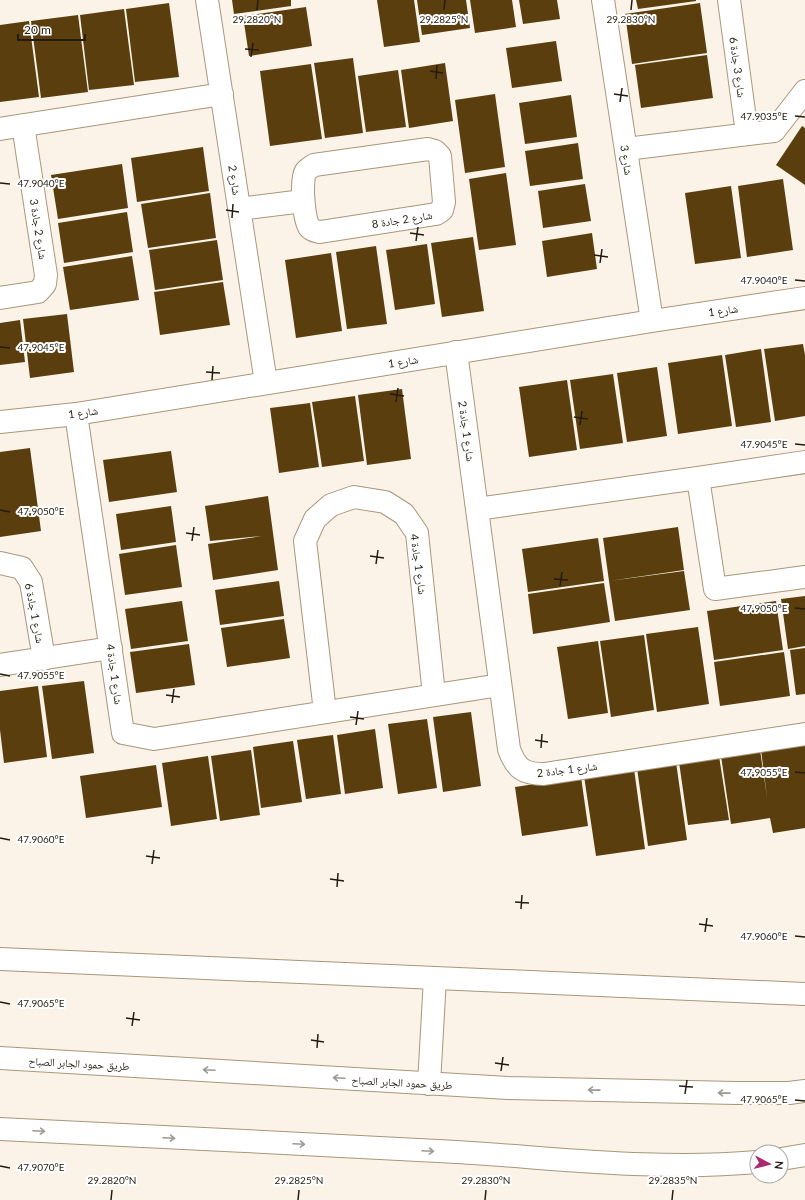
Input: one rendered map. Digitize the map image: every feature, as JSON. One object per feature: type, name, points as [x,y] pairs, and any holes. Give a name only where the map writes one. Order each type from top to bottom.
[{"type":"street","name":"شارع 2","points":[[207,0],[266,383]]},
{"type":"street","name":"شارع 3","points":[[603,0],[652,321]]},
{"type":"street","name":"شارع 3 جادة 6","points":[[729,0],[747,134]]},
{"type":"street","points":[[626,149],[774,131],[805,91]]},
{"type":"street","points":[[0,129],[222,94]]},
{"type":"street","name":"شارع 2 جادة 3","points":[[0,298],[38,292],[45,284],[46,275],[24,125]]},
{"type":"street","name":"شارع 2 جادة 8","points":[[428,150],[435,151],[440,156],[444,202],[442,210],[436,214],[320,232],[313,230],[308,226],[303,201],[304,176],[306,172],[314,165],[428,150]]},
{"type":"street","points":[[239,209],[303,201]]},
{"type":"street","name":"شارع 1","points":[[0,422],[76,414],[456,352],[805,298]]},
{"type":"street","name":"شارع 1 جادة 2","points":[[456,352],[509,749],[513,761],[521,770],[532,774],[544,774],[805,734]]},
{"type":"street","name":"شارع 1 جادة 4","points":[[76,414],[123,733],[154,739],[500,685]]},
{"type":"street","points":[[477,509],[805,462]]},
{"type":"street","points":[[698,478],[715,589],[805,577]]},
{"type":"street","name":"شارع 1 جادة 4","points":[[325,712],[305,541],[315,519],[331,505],[354,498],[385,502],[404,514],[417,533],[434,695]]},
{"type":"street","name":"شارع 1 جادة 6","points":[[0,563],[22,568],[31,582],[44,659]]},
{"type":"street","name":"شارع 1 جادة 6","points":[[0,666],[111,648]]},
{"type":"street","points":[[0,959],[805,994]]},
{"type":"street","points":[[429,1084],[435,978]]},
{"type":"street","name":"طريق حمود الجابر الصباح","points":[[0,1058],[508,1088],[729,1093],[789,1093],[805,1091]]},
{"type":"street","points":[[0,1129],[457,1152],[608,1164],[724,1165],[749,1163]]},
{"type":"street","points":[[789,1158],[805,1155]]},
{"type":"building","points":[[232,0],[291,0],[291,6],[234,14]]},
{"type":"building","points":[[377,0],[414,0],[420,42],[384,47]]},
{"type":"building","points":[[417,0],[466,0],[470,28],[422,35]]},
{"type":"building","points":[[470,0],[512,0],[516,27],[475,33]]},
{"type":"building","points":[[519,0],[557,0],[560,19],[523,24]]},
{"type":"building","points":[[636,0],[696,0],[696,1],[638,9]]},
{"type":"building","points":[[169,3],[179,77],[135,82],[126,9]]},
{"type":"building","points":[[700,3],[707,53],[632,64],[625,14]]},
{"type":"building","points":[[306,7],[312,46],[249,56],[243,16]]},
{"type":"building","points":[[124,9],[134,85],[89,90],[80,15]]},
{"type":"building","points":[[78,15],[88,92],[41,98],[31,21]]},
{"type":"building","points":[[29,21],[39,97],[0,102],[0,25]]},
{"type":"building","points":[[556,41],[562,81],[512,88],[506,48]]},
{"type":"building","points":[[707,55],[713,98],[641,108],[635,65]]},
{"type":"building","points":[[353,58],[363,133],[325,138],[314,63]]},
{"type":"building","points":[[445,63],[453,121],[409,128],[401,70]]},
{"type":"building","points":[[311,64],[322,139],[270,146],[260,71]]},
{"type":"building","points":[[398,70],[406,127],[366,132],[358,76]]},
{"type":"building","points":[[495,94],[505,167],[465,173],[455,100]]},
{"type":"building","points":[[571,95],[577,137],[525,144],[519,103]]},
{"type":"building","points":[[802,126],[805,128],[805,185],[776,165]]},
{"type":"building","points":[[578,143],[583,179],[530,186],[525,151]]},
{"type":"building","points":[[203,147],[209,191],[137,202],[131,158]]},
{"type":"building","points":[[122,164],[128,208],[58,219],[51,175]]},
{"type":"building","points":[[506,173],[516,245],[479,250],[469,179]]},
{"type":"building","points":[[783,179],[793,250],[747,257],[738,186]]},
{"type":"building","points":[[585,184],[591,221],[543,228],[538,191]]},
{"type":"building","points":[[731,186],[741,258],[695,264],[685,193]]},
{"type":"building","points":[[210,193],[216,238],[148,248],[141,204]]},
{"type":"building","points":[[127,212],[133,252],[64,263],[58,223]]},
{"type":"building","points":[[592,233],[597,269],[547,277],[542,241]]},
{"type":"building","points":[[473,237],[484,311],[442,317],[431,243]]},
{"type":"building","points":[[217,240],[223,280],[155,290],[149,250]]},
{"type":"building","points":[[427,244],[435,304],[395,310],[386,250]]},
{"type":"building","points":[[376,246],[387,324],[347,329],[336,252]]},
{"type":"building","points":[[331,253],[342,331],[296,338],[285,260]]},
{"type":"building","points":[[132,256],[139,300],[70,310],[63,267]]},
{"type":"building","points":[[223,282],[230,325],[160,335],[154,292]]},
{"type":"building","points":[[67,314],[74,372],[30,378],[23,319]]},
{"type":"building","points":[[20,320],[25,362],[0,365],[0,323]]},
{"type":"building","points":[[803,344],[805,355],[805,416],[775,421],[764,349]]},
{"type":"building","points":[[761,349],[771,422],[736,427],[725,355]]},
{"type":"building","points":[[722,355],[732,426],[678,434],[668,363]]},
{"type":"building","points":[[657,367],[667,436],[627,442],[617,373]]},
{"type":"building","points":[[613,374],[623,443],[580,449],[570,380]]},
{"type":"building","points":[[567,380],[577,450],[529,457],[519,387]]},
{"type":"building","points":[[402,389],[411,459],[367,465],[358,395]]},
{"type":"building","points":[[355,396],[364,461],[322,467],[312,402]]},
{"type":"building","points":[[310,403],[319,467],[279,473],[270,408]]},
{"type":"building","points":[[30,448],[41,531],[0,537],[0,452]]},
{"type":"building","points":[[171,451],[177,492],[109,502],[103,460]]},
{"type":"building","points":[[268,496],[278,570],[213,580],[208,544],[262,536],[210,541],[205,506]]},
{"type":"building","points":[[171,506],[176,542],[121,550],[116,514]]},
{"type":"building","points":[[678,527],[684,570],[609,581],[603,538]]},
{"type":"building","points":[[598,538],[604,581],[528,592],[522,549]]},
{"type":"building","points":[[176,545],[182,587],[125,595],[119,554]]},
{"type":"building","points":[[684,571],[690,610],[615,621],[609,581]]},
{"type":"building","points":[[279,581],[284,616],[220,625],[215,590]]},
{"type":"building","points":[[604,583],[610,622],[533,634],[528,594]]},
{"type":"building","points":[[805,596],[805,646],[788,649],[781,599]]},
{"type":"building","points":[[182,601],[188,641],[131,649],[125,609]]},
{"type":"building","points":[[776,601],[783,650],[714,660],[707,611]]},
{"type":"building","points":[[284,619],[290,658],[227,667],[221,628]]},
{"type":"building","points":[[698,627],[709,704],[657,712],[646,634]]},
{"type":"building","points":[[644,635],[654,710],[611,717],[600,641]]},
{"type":"building","points":[[598,641],[608,713],[568,719],[557,647]]},
{"type":"building","points":[[189,644],[195,685],[136,693],[130,652]]},
{"type":"building","points":[[805,648],[805,694],[796,695],[790,650]]},
{"type":"building","points":[[784,652],[790,696],[720,706],[714,662]]},
{"type":"building","points":[[84,681],[94,753],[52,759],[42,686]]},
{"type":"building","points":[[38,686],[47,757],[4,763],[0,730],[0,691]]},
{"type":"building","points":[[471,712],[481,786],[443,792],[433,717]]},
{"type":"building","points":[[427,719],[437,788],[398,794],[388,724]]},
{"type":"building","points":[[375,729],[383,788],[345,794],[337,735]]},
{"type":"building","points":[[333,735],[341,794],[306,799],[297,740]]},
{"type":"building","points":[[293,741],[302,802],[261,808],[253,747]]},
{"type":"building","points":[[805,744],[805,828],[773,833],[770,818],[731,824],[721,756],[760,750],[767,797],[761,750]]},
{"type":"building","points":[[251,750],[260,815],[220,821],[211,756]]},
{"type":"building","points":[[208,756],[217,819],[171,826],[162,763]]},
{"type":"building","points":[[719,756],[729,820],[688,825],[679,762]]},
{"type":"building","points":[[676,762],[687,840],[648,846],[637,768]]},
{"type":"building","points":[[156,765],[162,807],[86,818],[80,776]]},
{"type":"building","points":[[634,769],[645,849],[596,856],[584,776]]},
{"type":"building","points":[[581,777],[588,826],[522,836],[515,787]]}]
